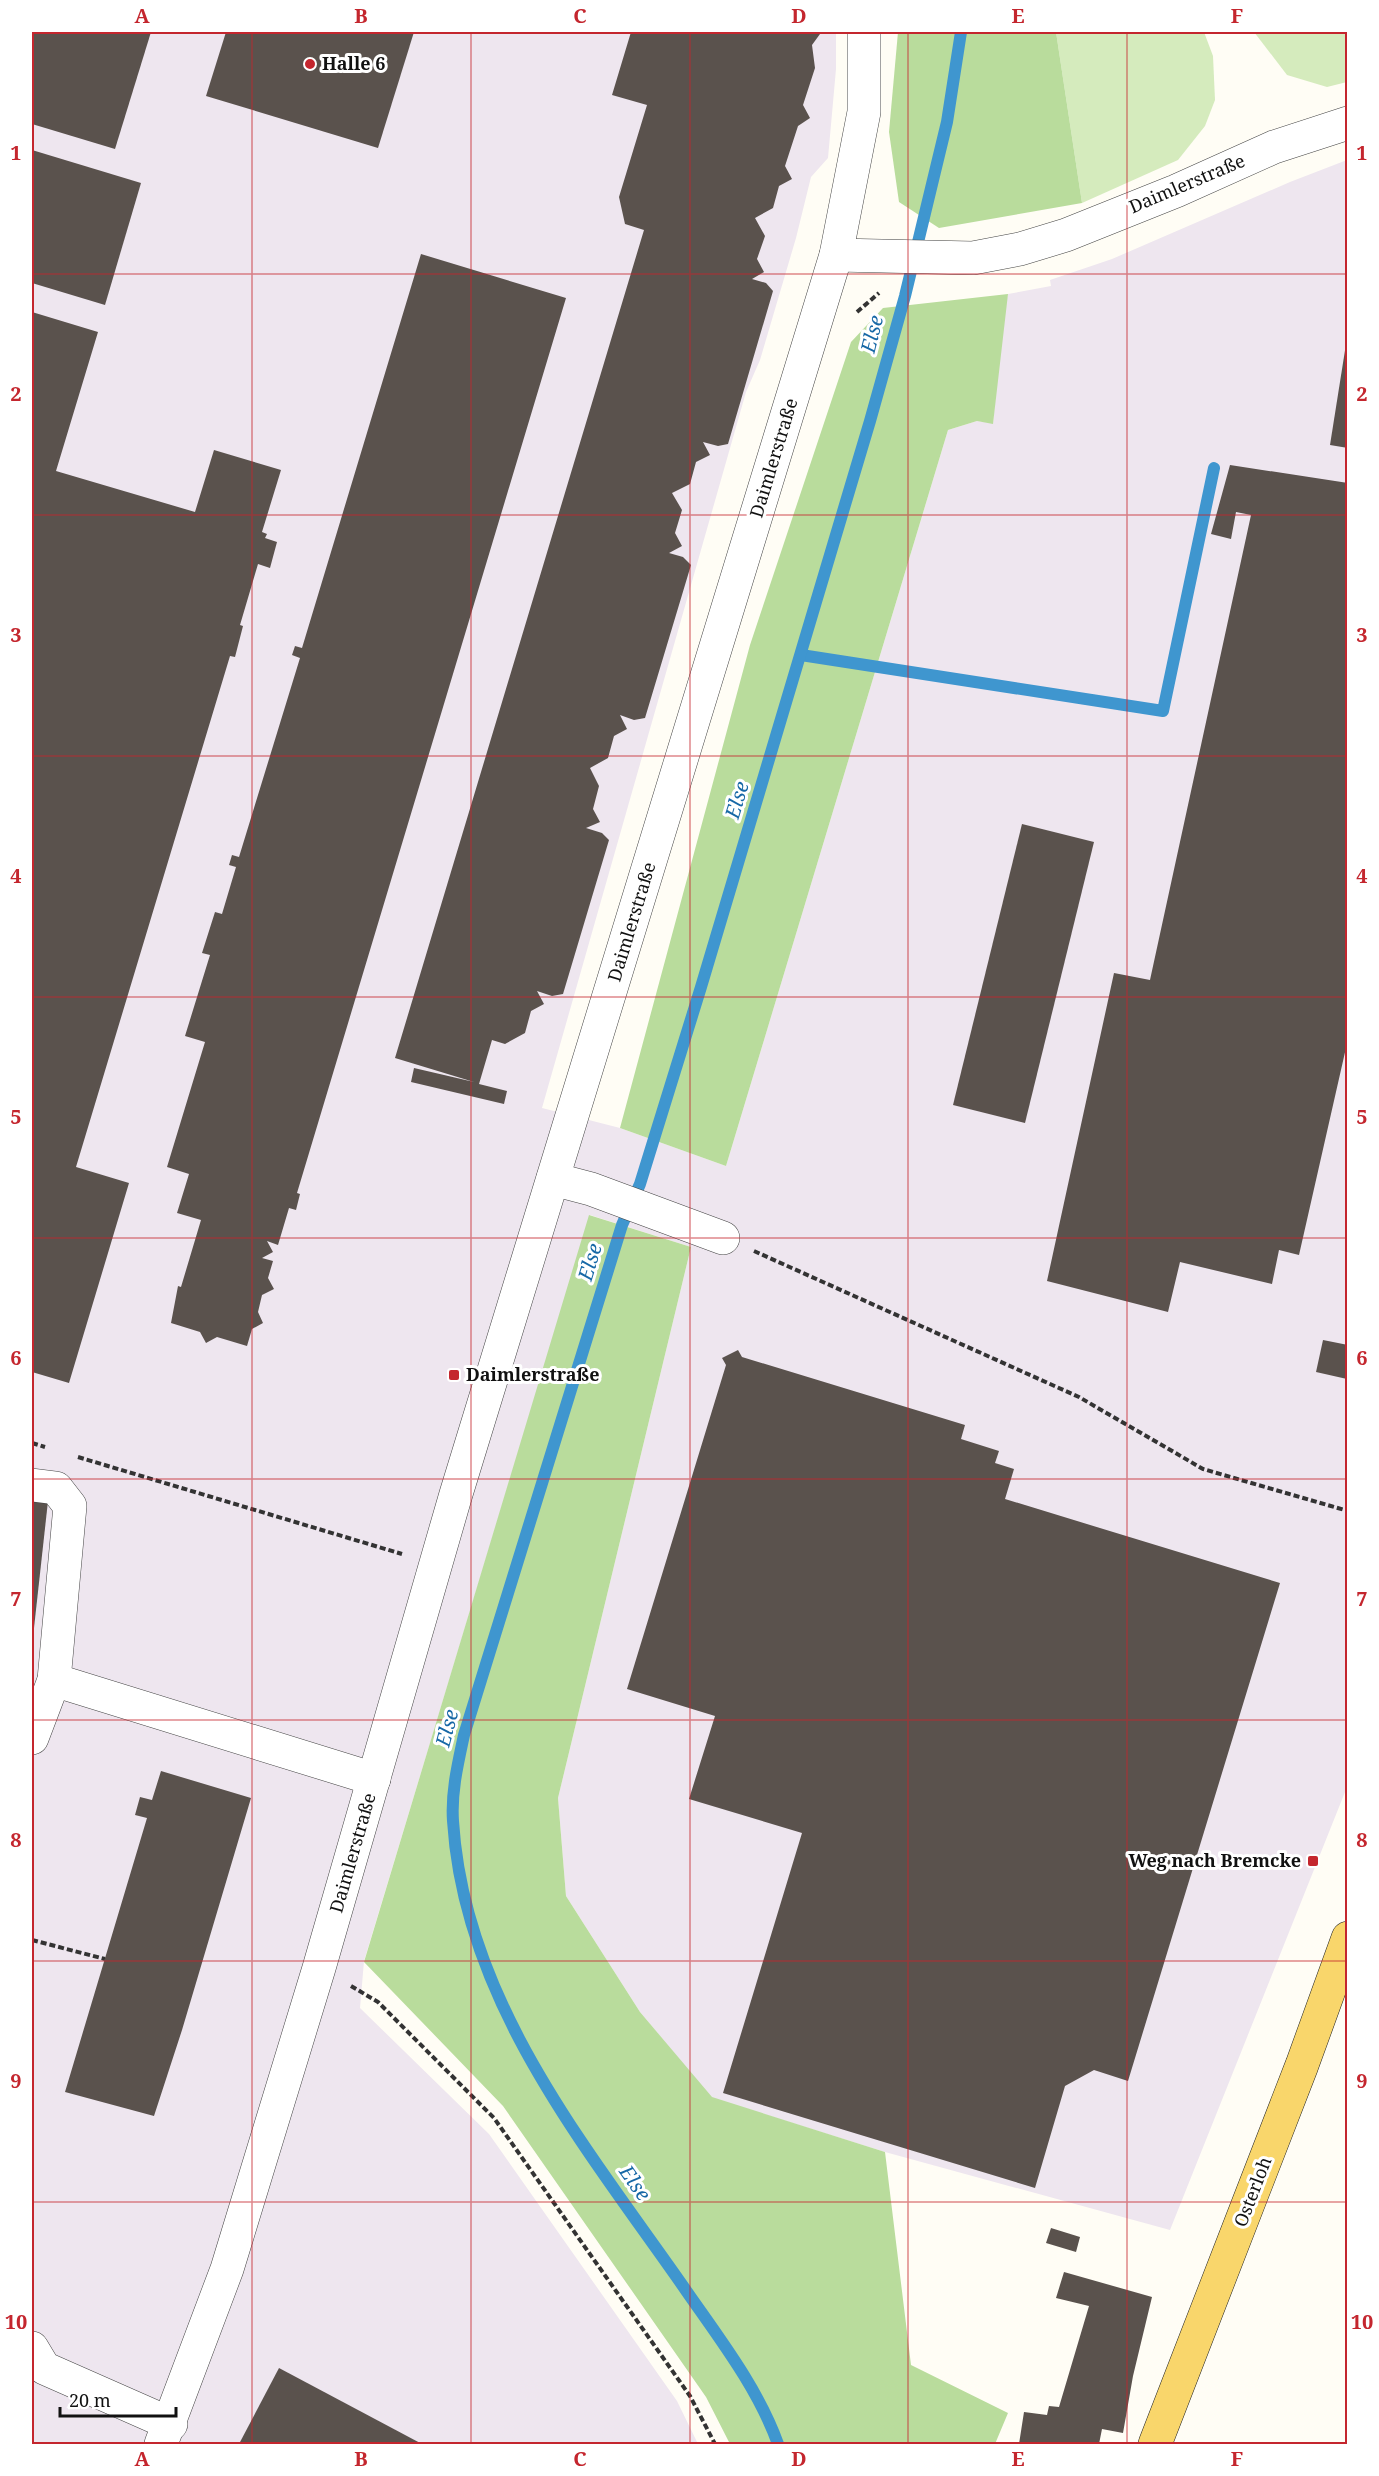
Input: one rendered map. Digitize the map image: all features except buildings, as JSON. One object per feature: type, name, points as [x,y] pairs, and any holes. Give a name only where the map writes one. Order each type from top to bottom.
[{"type":"main road","name":"Osterloh","points":[[1155,2445],[1302,2065],[1347,1938]]},
{"type":"street","points":[[836,255],[864,112],[864,32]]},
{"type":"street","name":"Daimlerstraße","points":[[166,2434],[227,2269],[319,1968],[456,1494],[836,255],[973,258],[1020,249],[1066,235],[1274,147],[1347,123]]},
{"type":"street","points":[[553,1179],[591,1189],[723,1238]]},
{"type":"street","points":[[32,1485],[56,1488],[70,1506],[54,1680],[32,1738]]},
{"type":"street","points":[[54,1680],[374,1779]]},
{"type":"street","points":[[32,2348],[44,2368],[166,2434]]},
{"type":"path","points":[[723,1238],[1079,1397],[1203,1469],[1347,1511]]},
{"type":"path","points":[[32,1443],[54,1450]]},
{"type":"path","points":[[77,1457],[437,1564]]},
{"type":"path","points":[[32,1940],[105,1959]]},
{"type":"path","points":[[319,1968],[378,2002],[494,2118],[690,2396],[715,2445]]},
{"type":"shaded area","points":[[32,32],[836,32],[836,69],[828,158],[811,177],[796,238],[760,360],[746,392],[542,1108],[620,1128],[726,1166],[948,430],[977,421],[993,423],[1003,317],[1008,294],[1051,286],[1050,280],[1112,259],[1290,182],[1347,160],[1347,1787],[1170,2230],[885,2152],[712,2098],[640,2012],[566,1896],[558,1798],[691,1247],[590,1215],[364,1961],[360,2008],[489,2134],[677,2401],[698,2444],[32,2444]]},
{"type":"green space","points":[[898,32],[1056,32],[1082,203],[939,228],[899,202],[889,132]]},
{"type":"green space","points":[[1056,32],[1204,32],[1213,56],[1215,100],[1205,126],[1178,160],[1082,203]]},
{"type":"green space","points":[[1254,32],[1347,32],[1347,82],[1327,87],[1287,75]]},
{"type":"green space","points":[[1008,294],[993,424],[977,421],[948,430],[726,1166],[620,1128],[750,645],[851,342],[883,308]]},
{"type":"green space","points":[[589,1215],[691,1247],[558,1798],[566,1896],[640,2012],[712,2097],[885,2152],[911,2365],[1008,2413],[995,2444],[730,2444],[706,2397],[503,2106],[364,1962]]},
{"type":"waterway","name":"Else","points":[[778,2444],[749,2383],[571,2126],[536,2069],[505,2011],[480,1950],[462,1887],[453,1821],[453,1799],[464,1735],[622,1225],[640,1184],[701,987],[870,421],[905,296],[947,122],[961,32]]},
{"type":"waterway","points":[[801,655],[1163,711],[1214,468]]},
{"type":"place","name":"Halle 6","points":[[310,64]]},
{"type":"place","name":"Daimlerstraße","points":[[454,1375]]},
{"type":"place","name":"Weg nach Bremcke","points":[[1313,1861]]}]
